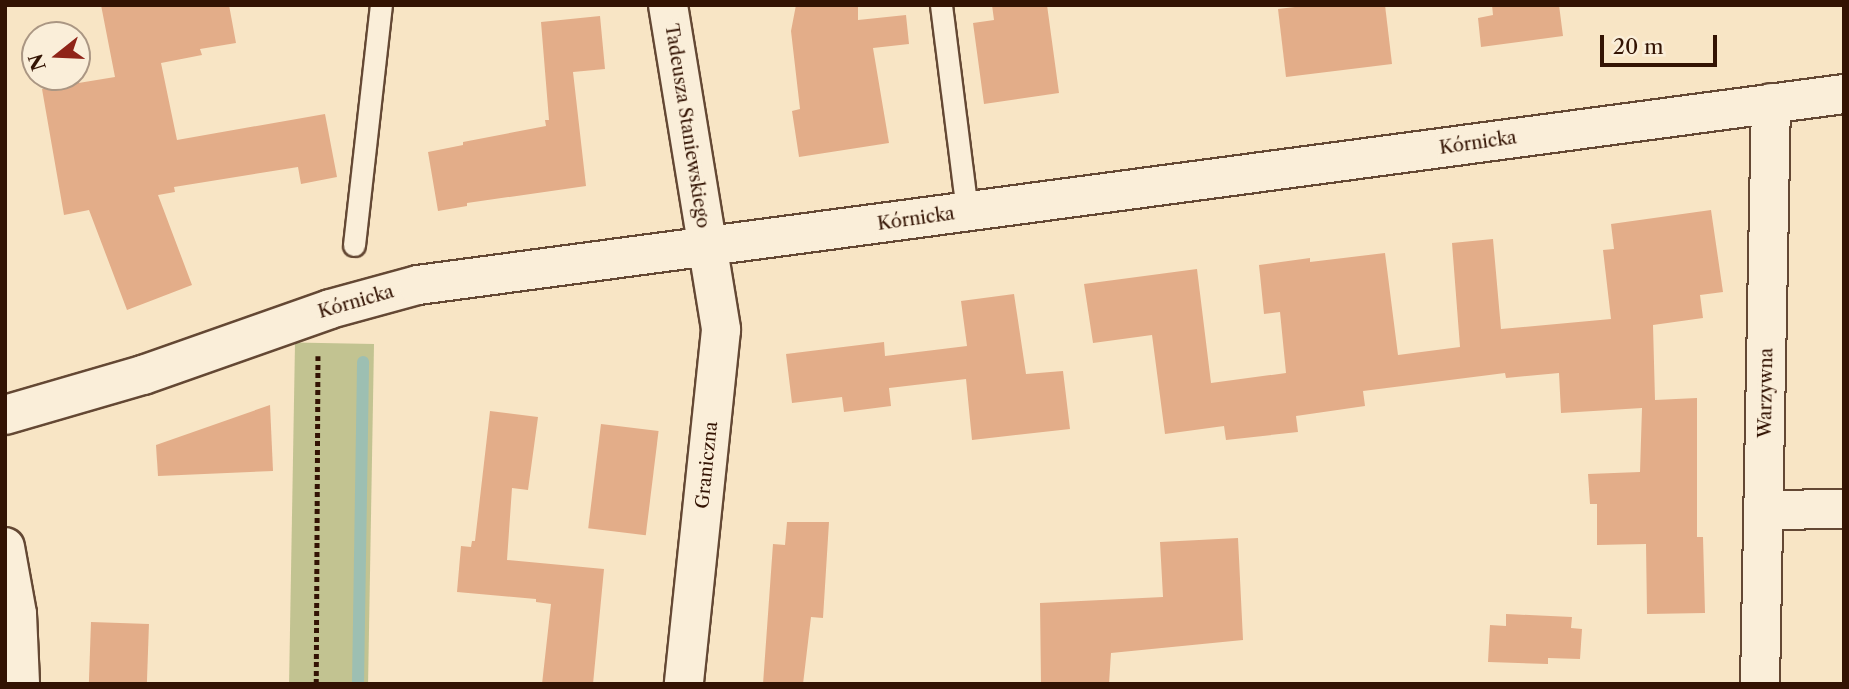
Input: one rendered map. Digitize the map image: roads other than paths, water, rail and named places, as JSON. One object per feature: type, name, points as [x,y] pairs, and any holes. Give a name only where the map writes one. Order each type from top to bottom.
[{"type":"street","name":"Tadeusza Staniewskiego","points":[[667,5],[707,246]]},
{"type":"street","name":"Kórnicka","points":[[5,415],[143,375],[221,346],[383,293],[450,280],[1844,94]]},
{"type":"street","name":"Warzywna","points":[[1760,684],[1771,103]]},
{"type":"street","name":"Graniczna","points":[[684,684],[721,330],[707,246]]},
{"type":"street","points":[[1763,510],[1844,509]]},
{"type":"street","points":[[5,547],[17,614],[20,684]]},
{"type":"lane","points":[[354,245],[381,5]]},
{"type":"lane","points":[[942,5],[967,212]]},
{"type":"waterway","points":[[358,684],[363,362]]}]
